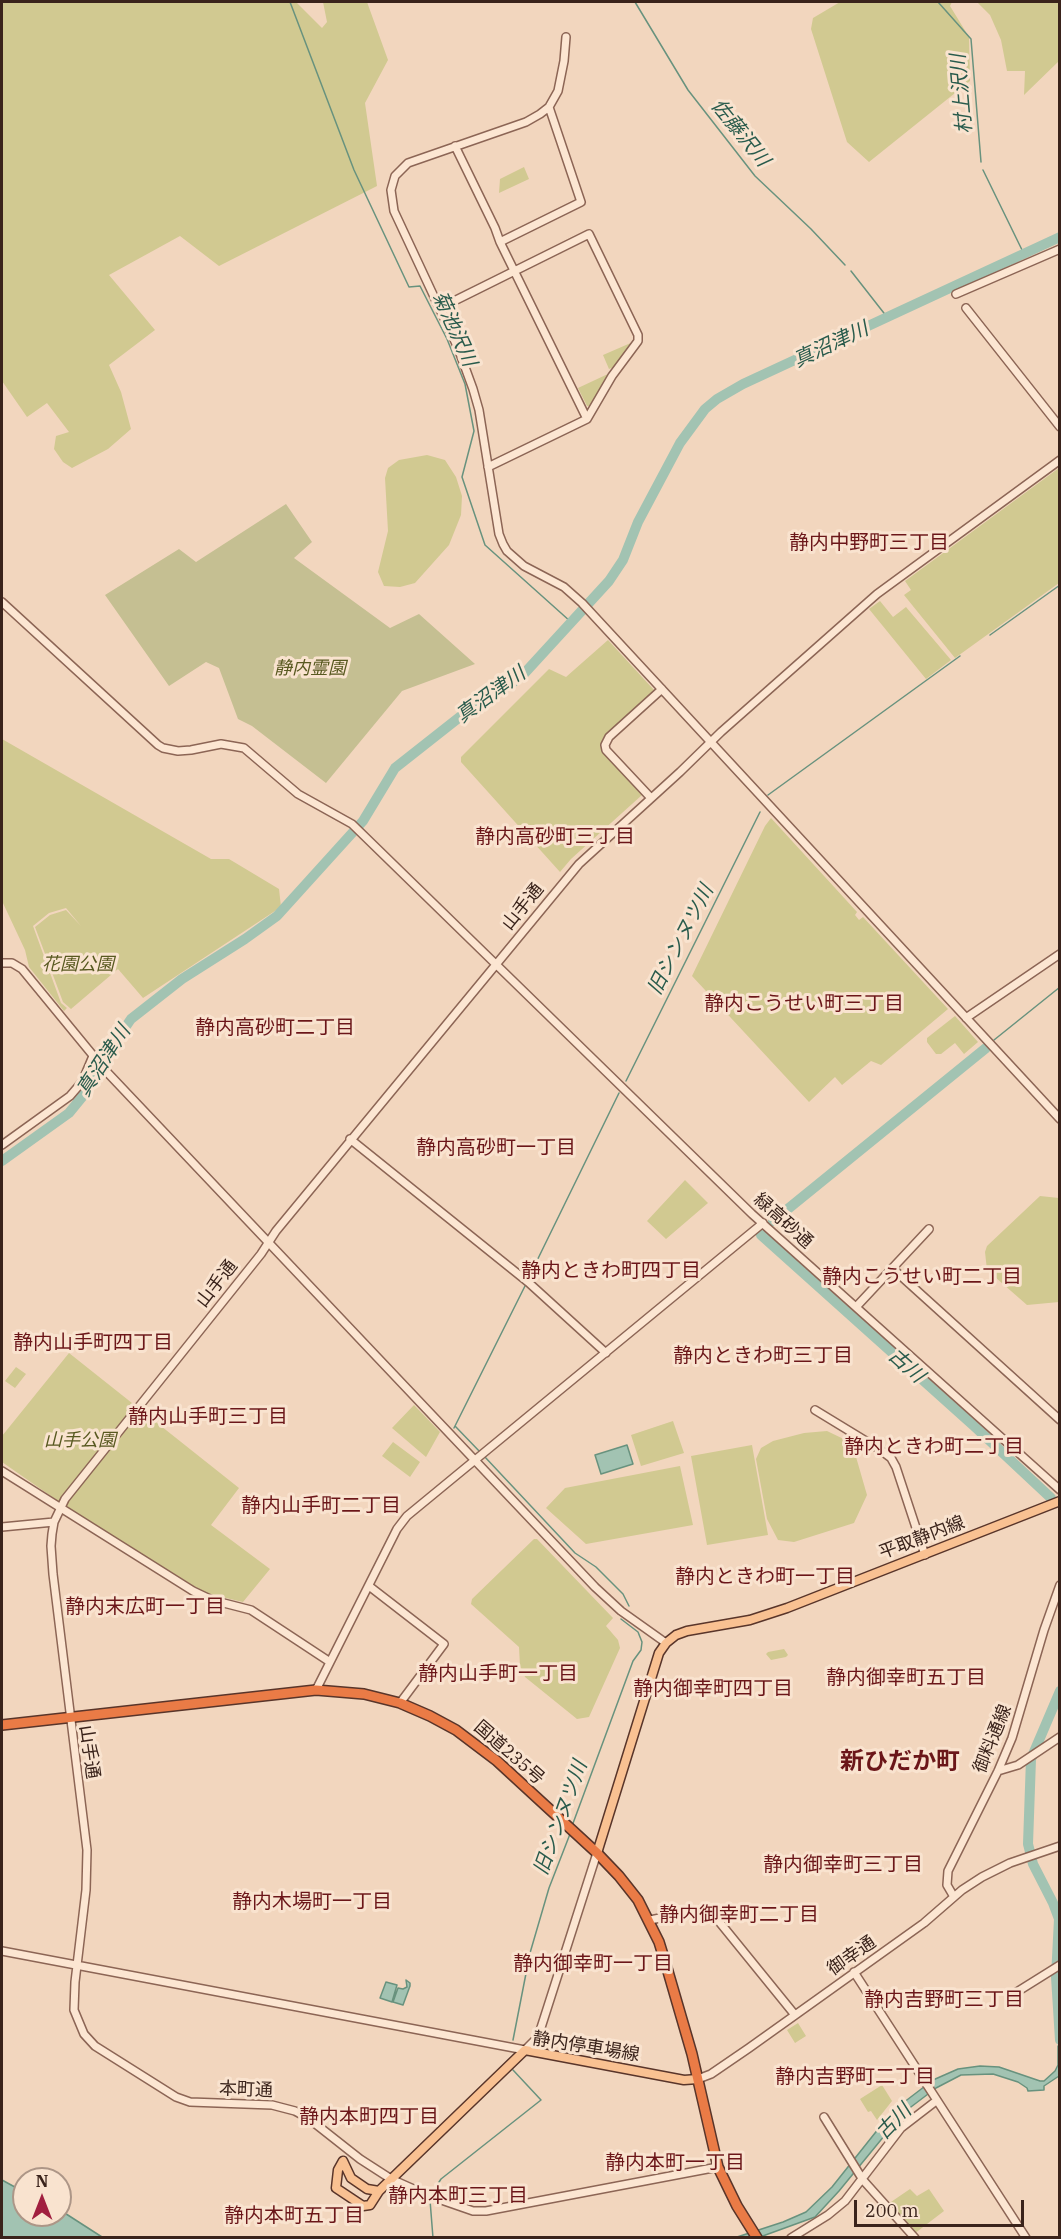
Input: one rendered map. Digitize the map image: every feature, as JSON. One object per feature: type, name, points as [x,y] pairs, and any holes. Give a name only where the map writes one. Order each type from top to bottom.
[{"type":"highway","name":"国道235号","points":[[2,1725],[316,1690],[364,1694],[400,1703],[436,1719],[468,1738],[497,1761],[597,1853],[631,1890],[650,1920],[667,1968],[698,2079],[718,2167],[757,2238]]},
{"type":"main road","name":"平取静内線","points":[[666,1643],[676,1635],[687,1631],[750,1620],[780,1611],[1059,1502]]},
{"type":"main road","points":[[597,1853],[655,1663],[666,1643]]},
{"type":"main road","name":"静内停車場線","points":[[379,2191],[367,2189],[351,2178],[343,2161],[338,2170],[336,2188],[363,2206],[370,2205],[379,2191],[525,2050],[684,2080],[698,2079]]},
{"type":"street","points":[[566,37],[558,91],[549,106],[540,114],[526,122],[408,163],[395,176],[391,190],[394,211],[458,348],[473,389],[479,410],[499,534],[507,551],[524,566],[564,587],[589,610],[1059,1119]]},
{"type":"street","points":[[500,242],[581,202],[549,106]]},
{"type":"street","points":[[455,146],[587,419]]},
{"type":"street","points":[[440,308],[589,234],[638,335],[638,341],[612,376],[587,419],[488,467]]},
{"type":"street","points":[[956,294],[1059,249]]},
{"type":"street","points":[[966,308],[1059,427]]},
{"type":"street","name":"山手通","points":[[77,1965],[86,1890],[87,1850],[69,1718],[51,1556],[54,1522],[60,1508],[350,1139],[579,864],[877,594],[1059,460]]},
{"type":"street","name":"緑高砂通","points":[[2,602],[158,745],[178,751],[221,744],[244,747],[298,794],[352,824],[763,1223],[1059,1490]]},
{"type":"street","points":[[651,798],[606,750],[605,745],[609,737],[662,689]]},
{"type":"street","points":[[966,1018],[1059,954]]},
{"type":"street","points":[[2,963],[12,963],[22,969],[105,1070],[268,1243],[479,1456],[602,1593],[621,1611],[666,1643]]},
{"type":"street","points":[[2,1145],[70,1096],[82,1083],[95,1059]]},
{"type":"street","points":[[350,1139],[527,1281],[606,1353]]},
{"type":"street","points":[[316,1690],[401,1522],[415,1508],[763,1223]]},
{"type":"street","points":[[856,1307],[929,1229]]},
{"type":"street","points":[[892,1269],[1059,1420]]},
{"type":"street","points":[[815,1410],[891,1458],[925,1555]]},
{"type":"street","points":[[2,1471],[203,1597],[251,1610],[330,1662]]},
{"type":"street","points":[[2,1527],[54,1522]]},
{"type":"street","name":"御料通線","points":[[954,1897],[947,1885],[948,1871],[1012,1738],[1059,1585]]},
{"type":"street","points":[[369,1586],[444,1644],[400,1703]]},
{"type":"street","points":[[998,1771],[1018,1765],[1059,1737]]},
{"type":"street","name":"御幸通","points":[[698,2079],[719,2069],[795,2015],[924,1923],[982,1877],[1023,1858],[1059,1846]]},
{"type":"street","points":[[2,1951],[525,2050],[538,2037],[597,1853]]},
{"type":"street","points":[[650,1920],[690,1912],[717,1919],[795,2015]]},
{"type":"street","name":"本町通","points":[[77,1965],[74,2010],[78,2023],[84,2034],[112,2057],[176,2097],[190,2102],[272,2105],[295,2111],[308,2118],[391,2180],[467,2209],[486,2211],[718,2167]]},
{"type":"street","points":[[1012,1995],[1059,1965]]},
{"type":"street","points":[[854,1972],[1026,2238]]},
{"type":"street","points":[[791,2238],[846,2201],[901,2128],[935,2100]]},
{"type":"street","points":[[824,2117],[862,2178],[915,2238]]},
{"type":"green space","points":[[2,2],[296,2],[322,28],[327,22],[323,2],[367,2],[388,60],[365,103],[377,186],[219,266],[180,236],[109,275],[155,330],[109,365],[121,392],[131,429],[108,449],[72,468],[63,462],[54,449],[56,436],[69,432],[47,403],[27,417],[2,381]]},
{"type":"green space","points":[[840,2],[952,2],[950,6],[969,37],[970,81],[869,162],[847,142],[811,29],[813,18]]},
{"type":"green space","points":[[977,2],[1059,2],[1059,61],[1024,95],[1025,71],[1007,71],[1001,40],[990,15]]},
{"type":"green space","points":[[524,167],[529,179],[499,193],[500,179]]},
{"type":"green space","points":[[633,342],[614,367],[609,369],[603,355]]},
{"type":"green space","points":[[610,373],[590,406],[587,406],[578,388]]},
{"type":"green space","points":[[427,455],[445,460],[456,477],[462,496],[461,515],[449,545],[415,583],[400,587],[384,586],[378,572],[388,531],[385,478],[388,468],[399,460]]},
{"type":"green space","points":[[1059,468],[1059,583],[955,658],[904,595],[911,590],[905,581]]},
{"type":"green space","name":"静内霊園","points":[[286,504],[312,542],[294,558],[390,628],[419,614],[475,664],[402,691],[326,783],[252,726],[238,719],[219,668],[206,662],[169,686],[105,595],[179,549],[196,562]]},
{"type":"green space","points":[[880,601],[893,617],[906,607],[951,660],[926,679],[869,609]]},
{"type":"green space","points":[[608,640],[654,690],[603,738],[602,749],[642,795],[571,859],[560,872],[461,762],[461,757],[549,669],[566,677]]},
{"type":"green space","name":"花園公園","points":[[2,739],[211,859],[229,859],[279,889],[281,907],[143,998],[118,969],[71,1009],[63,1002],[35,927],[50,915],[66,910],[81,926],[66,908],[49,913],[33,926],[61,1003],[67,1008],[64,1011],[29,967],[25,950],[2,901]]},
{"type":"green space","points":[[771,818],[857,912],[855,915],[859,920],[863,917],[948,1009],[881,1065],[871,1061],[842,1085],[835,1077],[809,1102],[692,976]]},
{"type":"green space","points":[[955,1016],[978,1042],[964,1054],[955,1043],[941,1054],[936,1054],[927,1042],[927,1038]]},
{"type":"green space","points":[[685,1180],[708,1203],[666,1239],[647,1221]]},
{"type":"green space","points":[[1040,1196],[1059,1198],[1059,1302],[1027,1305],[987,1270],[985,1252],[987,1246]]},
{"type":"green space","name":"山手公園","points":[[69,1353],[239,1488],[211,1525],[270,1569],[243,1602],[205,1593],[68,1508],[2,1462],[2,1436]]},
{"type":"green space","points":[[16,1367],[26,1374],[15,1388],[5,1381]]},
{"type":"green space","points":[[414,1405],[440,1432],[426,1457],[392,1428]]},
{"type":"green space","points":[[673,1421],[684,1453],[641,1466],[631,1435]]},
{"type":"green space","points":[[827,1431],[852,1443],[867,1495],[854,1523],[794,1542],[778,1540],[767,1519],[756,1459],[761,1448],[773,1441],[804,1433]]},
{"type":"green space","points":[[393,1442],[420,1462],[410,1477],[382,1456]]},
{"type":"green space","points":[[752,1445],[768,1535],[707,1545],[691,1456]]},
{"type":"green space","points":[[680,1466],[693,1525],[586,1544],[546,1508],[565,1488]]},
{"type":"green space","points":[[534,1539],[537,1539],[613,1618],[606,1626],[618,1640],[620,1648],[589,1717],[577,1719],[525,1677],[520,1666],[519,1647],[471,1604],[472,1599]]},
{"type":"green space","points":[[784,1649],[788,1655],[786,1657],[771,1660],[766,1654],[768,1652]]},
{"type":"green space","points":[[798,2023],[806,2036],[795,2043],[787,2030]]},
{"type":"green space","points":[[882,2085],[892,2101],[877,2120],[871,2111],[868,2112],[860,2099]]},
{"type":"green space","points":[[910,2189],[917,2196],[929,2189],[944,2211],[914,2234],[888,2204]]},
{"type":"water","points":[[627,1445],[633,1464],[601,1474],[595,1455]]},
{"type":"water","points":[[406,1980],[410,1986],[403,2005],[393,2002],[398,1988],[407,1987]]},
{"type":"water","points":[[386,1982],[397,1985],[392,2002],[380,1998]]},
{"type":"water","points":[[1058,2046],[1059,2076],[1044,2086],[1044,2090],[1028,2091],[1018,2082],[993,2074],[961,2075],[936,2088],[903,2113],[815,2217],[760,2237],[734,2238],[806,2212],[832,2187],[899,2106],[933,2080],[958,2069],[980,2066],[999,2067],[1044,2081],[1058,2065]]},
{"type":"water","points":[[2,2180],[12,2185],[12,2227],[72,2227],[72,2218],[102,2237],[2,2237]]},
{"type":"waterway","name":"菊池沢川","points":[[290,2],[354,170],[409,287],[420,286],[447,339],[465,384],[474,431],[462,477],[485,545],[571,622]]},
{"type":"waterway","name":"佐藤沢川","points":[[635,2],[688,90],[755,176],[845,265]]},
{"type":"waterway","name":"村上沢川","points":[[938,2],[971,39],[981,162]]},
{"type":"waterway","name":"村上沢川","points":[[983,170],[1024,254]]},
{"type":"waterway","name":"真沼津川","points":[[2,1161],[69,1113],[87,1091],[105,1057],[131,1019],[182,979],[277,916],[363,821],[395,768],[461,716],[521,677],[609,581],[623,560],[638,522],[680,443],[705,409],[743,384],[1060,237]]},
{"type":"waterway","name":"佐藤沢川","points":[[851,271],[887,317]]},
{"type":"waterway","name":"旧シンヌツ川","points":[[990,635],[1060,585]]},
{"type":"waterway","name":"旧シンヌツ川","points":[[768,795],[960,656]]},
{"type":"waterway","name":"旧シンヌツ川","points":[[626,1081],[760,812]]},
{"type":"waterway","name":"古川","points":[[994,1040],[1060,987]]},
{"type":"waterway","name":"古川","points":[[773,1221],[986,1048]]},
{"type":"waterway","name":"旧シンヌツ川","points":[[528,1279],[619,1093]]},
{"type":"waterway","name":"古川","points":[[761,1235],[1051,1498]]},
{"type":"waterway","name":"旧シンヌツ川","points":[[454,1428],[526,1284]]},
{"type":"waterway","name":"旧シンヌツ川","points":[[455,1426],[481,1453]]},
{"type":"waterway","name":"旧シンヌツ川","points":[[484,1456],[575,1553],[596,1567],[623,1594],[629,1606]]},
{"type":"waterway","name":"旧シンヌツ川","points":[[572,1826],[633,1661],[641,1650],[642,1642],[638,1632],[621,1619]]},
{"type":"waterway","name":"古川","points":[[1060,1691],[1031,1759],[1028,1844],[1033,1864],[1059,1919],[1056,1977],[1060,2040]]},
{"type":"waterway","name":"旧シンヌツ川","points":[[513,2040],[530,1953],[549,1888],[570,1834]]},
{"type":"waterway","name":"旧シンヌツ川","points":[[432,2193],[441,2179],[541,2100],[513,2070]]},
{"type":"waterway","name":"旧シンヌツ川","points":[[430,2200],[433,2238]]},
{"type":"district","name":"静内中野町三丁目","points":[[869,543]]},
{"type":"district","name":"静内高砂町三丁目","points":[[555,837]]},
{"type":"district","name":"静内こうせい町三丁目","points":[[804,1004]]},
{"type":"district","name":"静内高砂町二丁目","points":[[275,1028]]},
{"type":"district","name":"静内高砂町一丁目","points":[[496,1148]]},
{"type":"district","name":"静内ときわ町四丁目","points":[[611,1271]]},
{"type":"district","name":"静内こうせい町二丁目","points":[[922,1277]]},
{"type":"district","name":"静内山手町四丁目","points":[[93,1343]]},
{"type":"district","name":"静内ときわ町三丁目","points":[[763,1356]]},
{"type":"district","name":"静内山手町三丁目","points":[[208,1417]]},
{"type":"district","name":"静内ときわ町二丁目","points":[[934,1447]]},
{"type":"district","name":"静内山手町二丁目","points":[[321,1506]]},
{"type":"district","name":"静内ときわ町一丁目","points":[[765,1577]]},
{"type":"district","name":"静内末広町一丁目","points":[[145,1607]]},
{"type":"district","name":"静内山手町一丁目","points":[[498,1674]]},
{"type":"district","name":"静内御幸町五丁目","points":[[906,1678]]},
{"type":"district","name":"静内御幸町四丁目","points":[[713,1689]]},
{"type":"district","name":"新ひだか町","points":[[900,1762]]},
{"type":"district","name":"静内御幸町三丁目","points":[[843,1865]]},
{"type":"district","name":"静内木場町一丁目","points":[[312,1902]]},
{"type":"district","name":"静内御幸町二丁目","points":[[739,1915]]},
{"type":"district","name":"静内御幸町一丁目","points":[[593,1964]]},
{"type":"district","name":"静内吉野町三丁目","points":[[944,2000]]},
{"type":"district","name":"静内吉野町二丁目","points":[[855,2077]]},
{"type":"district","name":"静内本町四丁目","points":[[369,2117]]},
{"type":"district","name":"静内本町一丁目","points":[[675,2163]]},
{"type":"district","name":"静内本町三丁目","points":[[458,2196]]},
{"type":"district","name":"静内本町五丁目","points":[[294,2216]]}]
